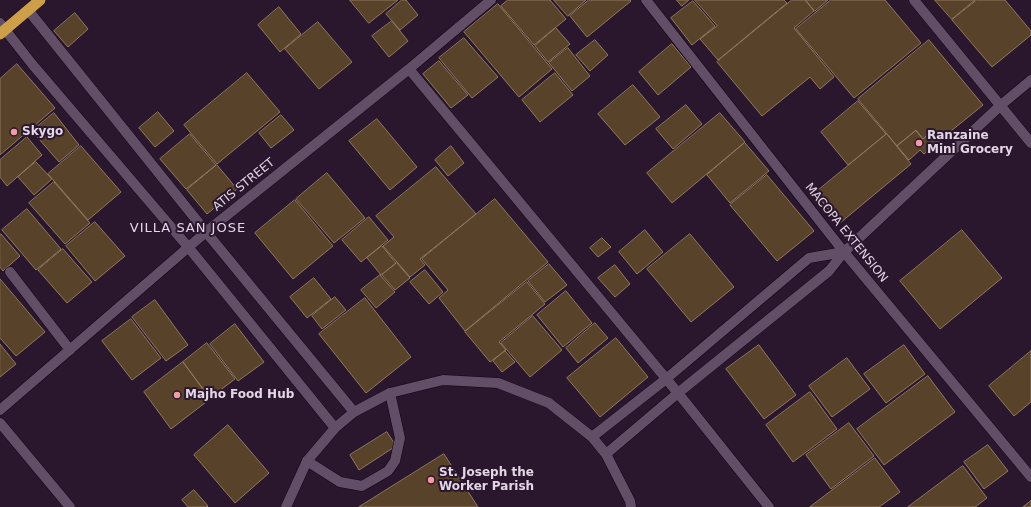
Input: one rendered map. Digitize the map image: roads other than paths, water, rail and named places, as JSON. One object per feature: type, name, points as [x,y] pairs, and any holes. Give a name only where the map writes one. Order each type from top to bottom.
[{"type":"highway","points":[[2,29],[40,0]]},
{"type":"street","name":"ATIS STREET","points":[[0,410],[206,232],[409,69],[491,0]]},
{"type":"street","name":"MACOPA EXTENSION","points":[[646,0],[844,252],[1031,477]]},
{"type":"street","points":[[914,0],[1031,143]]},
{"type":"street","points":[[28,10],[206,232],[354,412]]},
{"type":"street","points":[[2,29],[189,248],[334,428]]},
{"type":"street","points":[[409,69],[678,393],[769,507]]},
{"type":"street","points":[[606,454],[678,393],[829,271],[844,252],[1001,105],[1031,80]]},
{"type":"street","points":[[592,437],[666,379],[808,258],[844,252]]},
{"type":"street","points":[[10,272],[70,350]]},
{"type":"street","points":[[286,507],[307,460],[334,428],[354,412],[390,393],[443,380],[498,383],[549,403],[592,437],[606,454],[630,501],[631,507]]},
{"type":"street","points":[[307,460],[340,482],[362,486],[388,471],[395,460],[400,438],[390,393]]},
{"type":"street","points":[[0,423],[70,507]]},
{"type":"place","name":"Skygo","points":[[14,132]]},
{"type":"place","name":"Ranzaine Mini Grocery","points":[[919,143]]},
{"type":"place","name":"Majho Food Hub","points":[[177,395]]},
{"type":"place","name":"St. Joseph the Worker Parish","points":[[431,480]]},
{"type":"district","name":"VILLA SAN JOSE","points":[[188,229]]}]
